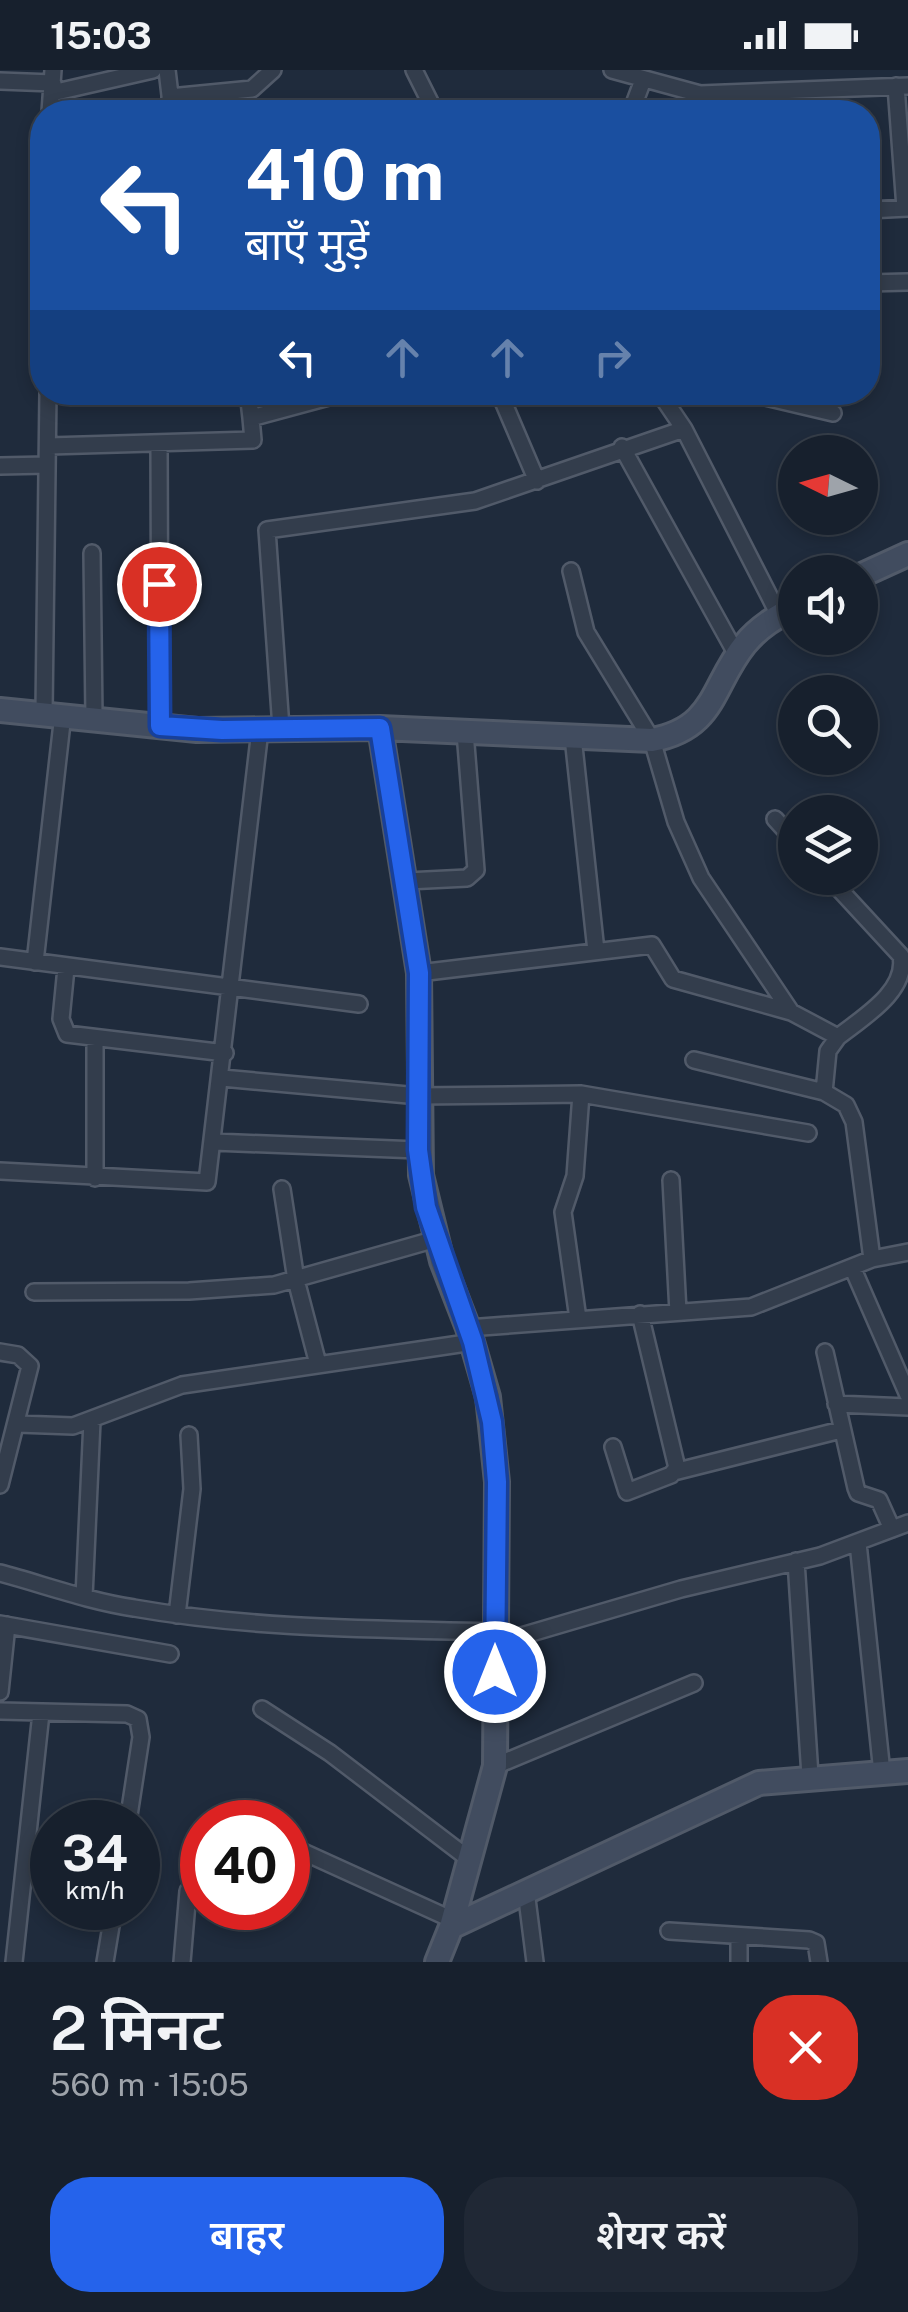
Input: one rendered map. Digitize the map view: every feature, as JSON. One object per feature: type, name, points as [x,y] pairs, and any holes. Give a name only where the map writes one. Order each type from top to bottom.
[{"type":"street","points":[[0,81],[53,82],[154,70]]},
{"type":"street","points":[[166,70],[170,100]]},
{"type":"street","points":[[193,100],[252,89],[274,70]]},
{"type":"street","points":[[414,70],[429,100]]},
{"type":"street","points":[[612,70],[700,94],[902,86],[906,208],[880,209]]},
{"type":"street","points":[[636,100],[643,80]]},
{"type":"street","points":[[880,283],[908,282]]},
{"type":"street","points":[[35,962],[53,713],[48,405]]},
{"type":"street","points":[[49,446],[253,440],[250,405]]},
{"type":"street","points":[[251,418],[299,405]]},
{"type":"street","points":[[504,405],[536,481]]},
{"type":"street","points":[[668,405],[778,595]]},
{"type":"street","points":[[800,405],[834,413]]},
{"type":"street","points":[[0,1171],[207,1182],[230,988],[270,729],[267,530],[475,501],[622,446],[684,428]]},
{"type":"street","points":[[159,443],[160,726]]},
{"type":"street","points":[[622,446],[737,656]]},
{"type":"street","points":[[0,466],[48,465]]},
{"type":"street","points":[[92,554],[94,718]]},
{"type":"street","points":[[878,568],[908,554]]},
{"type":"street","points":[[571,570],[595,652],[652,740],[676,822],[701,878],[790,1012]]},
{"type":"street","points":[[0,710],[160,726],[380,728],[652,740],[669,737],[701,718],[737,656],[778,619]]},
{"type":"street","points":[[380,728],[419,973],[418,1150],[436,1240],[471,1335],[495,1445],[495,1766],[452,1924],[437,1962]]},
{"type":"street","points":[[407,882],[467,878],[476,870],[465,732]]},
{"type":"street","points":[[573,736],[596,951]]},
{"type":"street","points":[[845,895],[901,956],[899,983],[908,1000]]},
{"type":"street","points":[[419,973],[657,946],[673,979],[790,1012],[838,1036]]},
{"type":"street","points":[[0,957],[359,1004]]},
{"type":"street","points":[[66,968],[61,1028],[68,1034],[225,1053]]},
{"type":"street","points":[[824,1092],[828,1052],[838,1036],[899,983]]},
{"type":"street","points":[[95,1040],[95,1178]]},
{"type":"street","points":[[694,1060],[824,1092],[846,1105],[854,1122],[872,1259]]},
{"type":"street","points":[[222,1078],[419,1096],[581,1094],[808,1133]]},
{"type":"street","points":[[578,1319],[563,1212],[576,1176],[581,1094]]},
{"type":"street","points":[[214,1142],[418,1150]]},
{"type":"street","points":[[672,1180],[678,1312]]},
{"type":"street","points":[[282,1189],[296,1280],[318,1364]]},
{"type":"street","points":[[34,1292],[189,1291],[296,1280],[436,1240]]},
{"type":"street","points":[[18,1424],[56,1427],[92,1421],[182,1385],[471,1335],[578,1319],[751,1307],[872,1259],[908,1252]]},
{"type":"street","points":[[852,1269],[908,1395]]},
{"type":"street","points":[[640,1314],[676,1461],[674,1472]]},
{"type":"street","points":[[0,1352],[18,1356],[30,1366],[0,1485]]},
{"type":"street","points":[[825,1352],[858,1494],[878,1500],[892,1530]]},
{"type":"street","points":[[836,1404],[908,1407]]},
{"type":"street","points":[[84,1597],[92,1421]]},
{"type":"street","points":[[613,1447],[627,1492],[674,1472],[841,1430]]},
{"type":"street","points":[[178,1615],[192,1490],[189,1435]]},
{"type":"street","points":[[0,1573],[84,1597],[178,1615],[495,1638],[796,1561],[908,1523]]},
{"type":"street","points":[[858,1543],[882,1773]]},
{"type":"street","points":[[796,1561],[810,1776]]},
{"type":"street","points":[[0,1692],[4,1625],[170,1654]]},
{"type":"street","points":[[495,1766],[694,1683]]},
{"type":"street","points":[[262,1709],[330,1753],[468,1858]]},
{"type":"street","points":[[0,1711],[127,1714],[138,1719],[142,1737],[132,1800]]},
{"type":"street","points":[[14,1962],[41,1713]]},
{"type":"street","points":[[310,1855],[452,1924],[760,1783],[810,1776],[908,1772]]},
{"type":"street","points":[[526,1892],[535,1962]]},
{"type":"street","points":[[105,1962],[110,1930]]},
{"type":"street","points":[[182,1962],[185,1930]]},
{"type":"street","points":[[669,1931],[809,1940],[816,1943],[819,1962]]},
{"type":"street","points":[[739,1936],[739,1962]]},
{"type":"route","points":[[159,584],[160,726],[197,730],[380,728],[419,973],[418,1150],[426,1207],[473,1342],[492,1422],[497,1482],[495,1672]]}]
